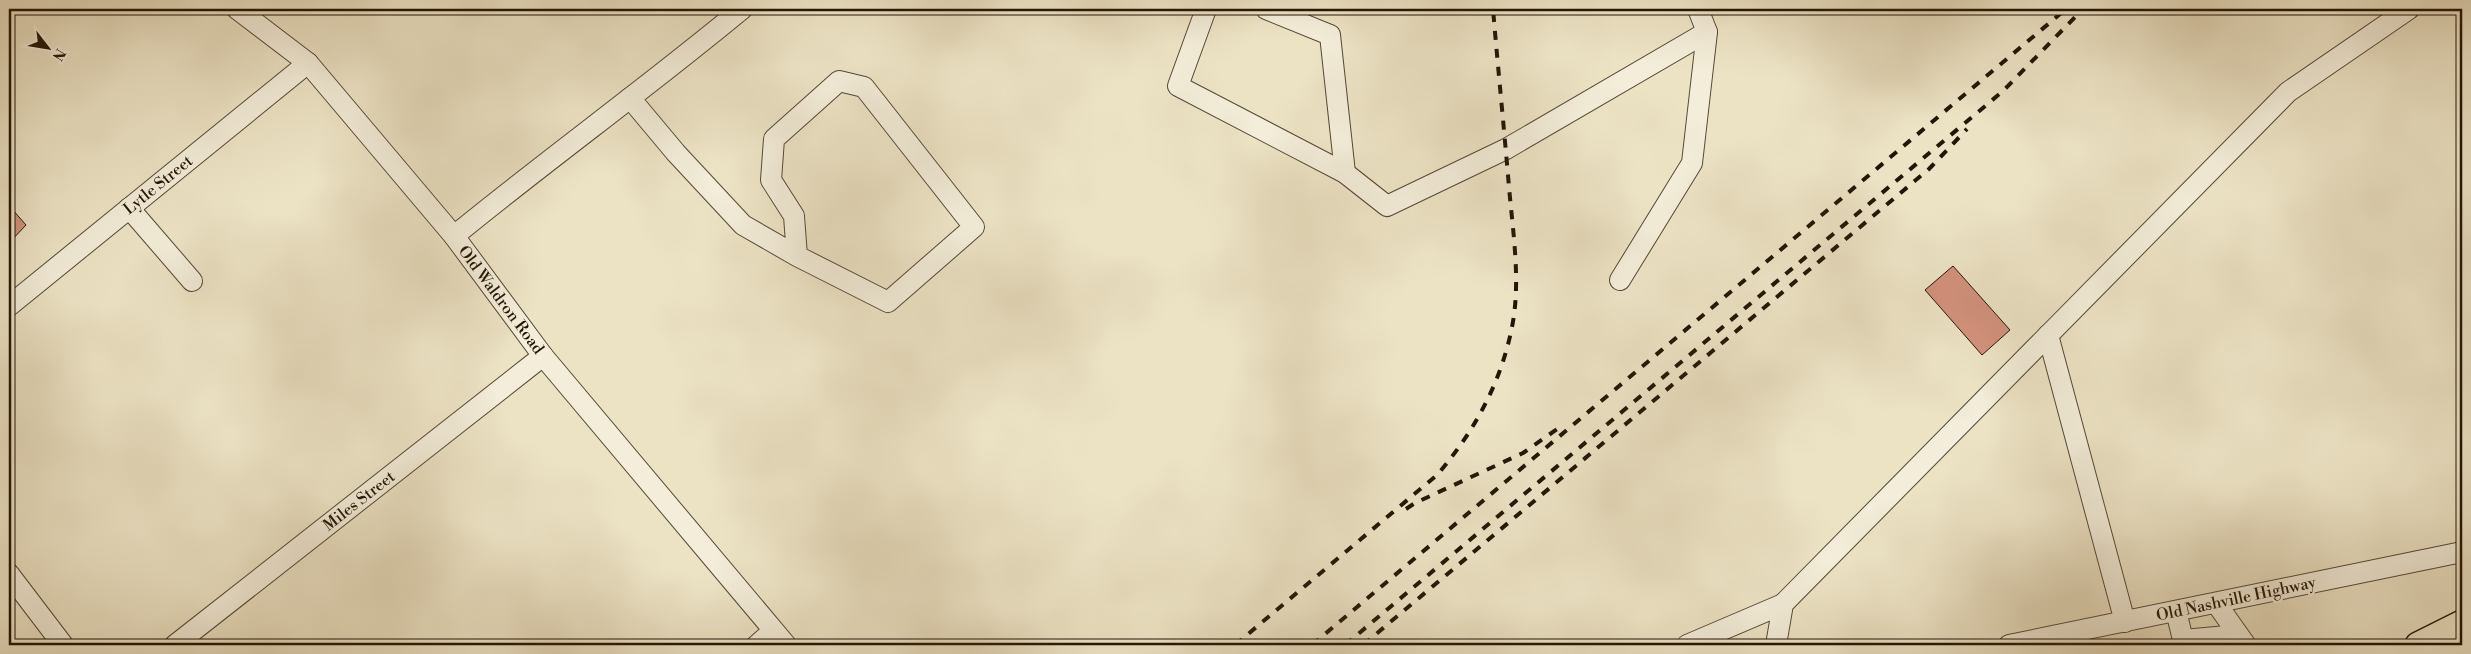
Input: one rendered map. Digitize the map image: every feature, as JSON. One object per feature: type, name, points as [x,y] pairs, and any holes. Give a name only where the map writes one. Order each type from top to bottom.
[{"type":"main road","points":[[2418,645],[2462,623]]},
{"type":"street","points":[[237,9],[308,63],[454,236]]},
{"type":"street","name":"Old Waldron Road","points":[[742,9],[530,174],[454,236],[543,356],[779,638]]},
{"type":"street","points":[[1206,9],[1178,86],[1345,173],[1387,206],[1506,149],[1707,32]]},
{"type":"street","points":[[1266,9],[1330,35],[1345,173]]},
{"type":"street","points":[[1620,280],[1692,163],[1707,32],[1698,9]]},
{"type":"street","points":[[1687,645],[1783,604],[2288,92],[2409,9]]},
{"type":"street","name":"Lytle Street","points":[[9,306],[308,63]]},
{"type":"street","points":[[630,98],[676,153],[743,226],[797,256],[888,302],[974,226],[864,87],[839,81],[774,138],[771,180],[794,216],[797,256]]},
{"type":"street","points":[[129,208],[192,282]]},
{"type":"street","points":[[2048,335],[2125,622]]},
{"type":"street","name":"Miles Street","points":[[175,645],[543,356]]},
{"type":"street","name":"Old Nashville Highway","points":[[2016,645],[2462,552]]},
{"type":"street","points":[[9,574],[63,645]]},
{"type":"street","points":[[2216,603],[2242,640]]},
{"type":"street","points":[[1776,645],[1783,604]]},
{"type":"street","points":[[2176,611],[2183,640],[2242,640]]},
{"type":"street","points":[[757,645],[779,638]]},
{"type":"building","points":[[12,209],[26,225],[9,243],[9,211]]},
{"type":"building","points":[[1953,266],[2010,330],[1982,355],[1925,290]]},
{"type":"railway","points":[[1235,645],[1437,475],[1463,442],[1474,424],[1501,368],[1515,310],[1516,275],[1493,9]]},
{"type":"railway","points":[[1312,645],[2066,9]]},
{"type":"railway","points":[[1345,645],[2003,91],[2081,11]]},
{"type":"railway","points":[[1363,645],[1929,169],[1967,129]]},
{"type":"railway","points":[[1406,509],[1415,503],[1523,453],[1560,427]]}]
